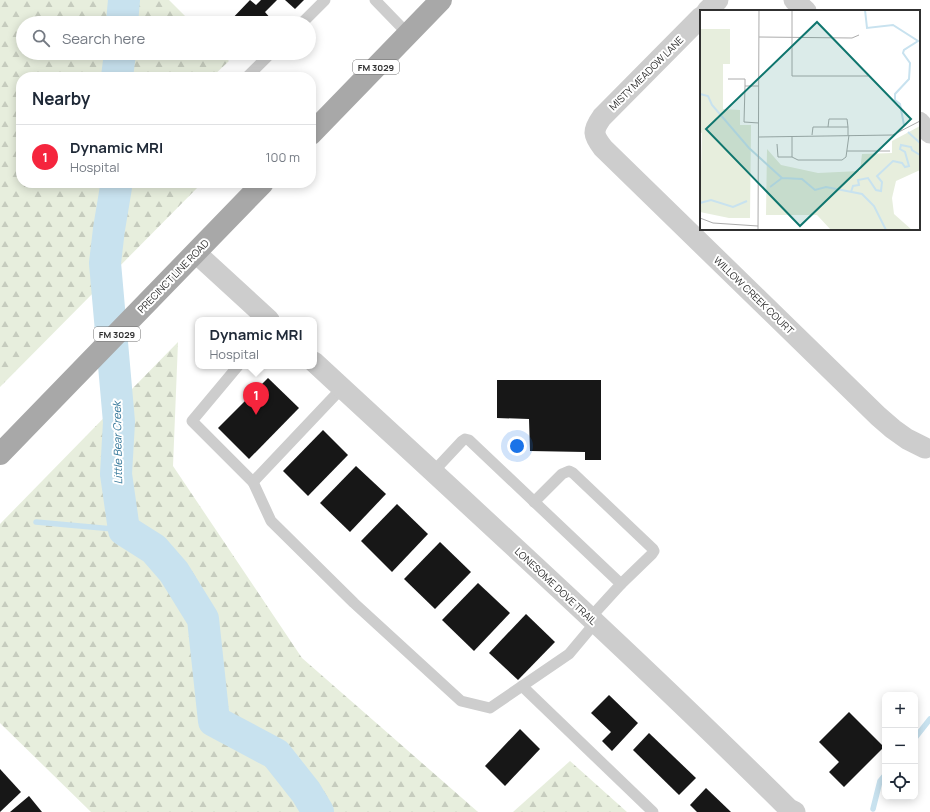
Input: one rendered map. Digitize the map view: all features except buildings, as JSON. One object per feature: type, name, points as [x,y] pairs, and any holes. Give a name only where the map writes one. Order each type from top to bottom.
[{"type":"main road","name":"FM 3029","points":[[316,129],[441,0]]},
{"type":"main road","name":"PRECINCT LINE ROAD","points":[[0,454],[196,253],[252,188]]},
{"type":"street","points":[[708,10],[718,0]]},
{"type":"street","points":[[794,0],[805,10]]},
{"type":"street","name":"MISTY MEADOW LANE","points":[[595,132],[597,124],[602,117],[700,18]]},
{"type":"street","points":[[920,123],[930,133]]},
{"type":"street","name":"WILLOW CREEK COURT","points":[[595,132],[596,139],[603,148],[878,416],[907,439],[925,448]]},
{"type":"street","points":[[196,253],[265,317]]},
{"type":"street","name":"LONESOME DOVE TRAIL","points":[[317,365],[592,620],[727,748],[788,809],[795,812]]},
{"type":"lane","points":[[309,16],[325,0]]},
{"type":"lane","points":[[374,0],[408,34]]},
{"type":"lane","points":[[252,72],[264,60]]},
{"type":"lane","points":[[235,369],[192,421],[253,482],[271,521],[354,603],[460,701],[490,708],[569,654],[592,620],[621,584],[654,551],[579,478],[569,471],[562,474],[534,502]]},
{"type":"lane","points":[[253,482],[342,388]]},
{"type":"lane","points":[[433,472],[462,441],[465,439],[469,440],[621,584]]},
{"type":"lane","points":[[522,686],[653,812]]},
{"type":"green space","points":[[0,0],[169,0],[185,16],[16,16],[16,60],[229,61],[217,72],[16,72],[16,188],[197,188],[0,387]]},
{"type":"green space","points":[[178,342],[173,466],[302,658],[478,812],[91,812],[0,723],[0,524]]},
{"type":"green space","points":[[570,761],[627,812],[513,812]]},
{"type":"waterway","name":"Little Bear Creek","points":[[123,16],[124,0]]},
{"type":"waterway","name":"Little Bear Creek","points":[[118,72],[119,60]]},
{"type":"waterway","name":"Little Bear Creek","points":[[116,188],[105,263],[119,422],[116,474],[124,530],[154,549],[174,572],[203,619],[214,721],[276,754],[306,792],[318,812]]},
{"type":"waterway","points":[[36,522],[124,530]]},
{"type":"waterway","points":[[918,734],[930,719]]},
{"type":"waterway","points":[[873,809],[880,781],[882,779]]},
{"type":"place","name":"Dynamic MRI","points":[[256,415]]}]
